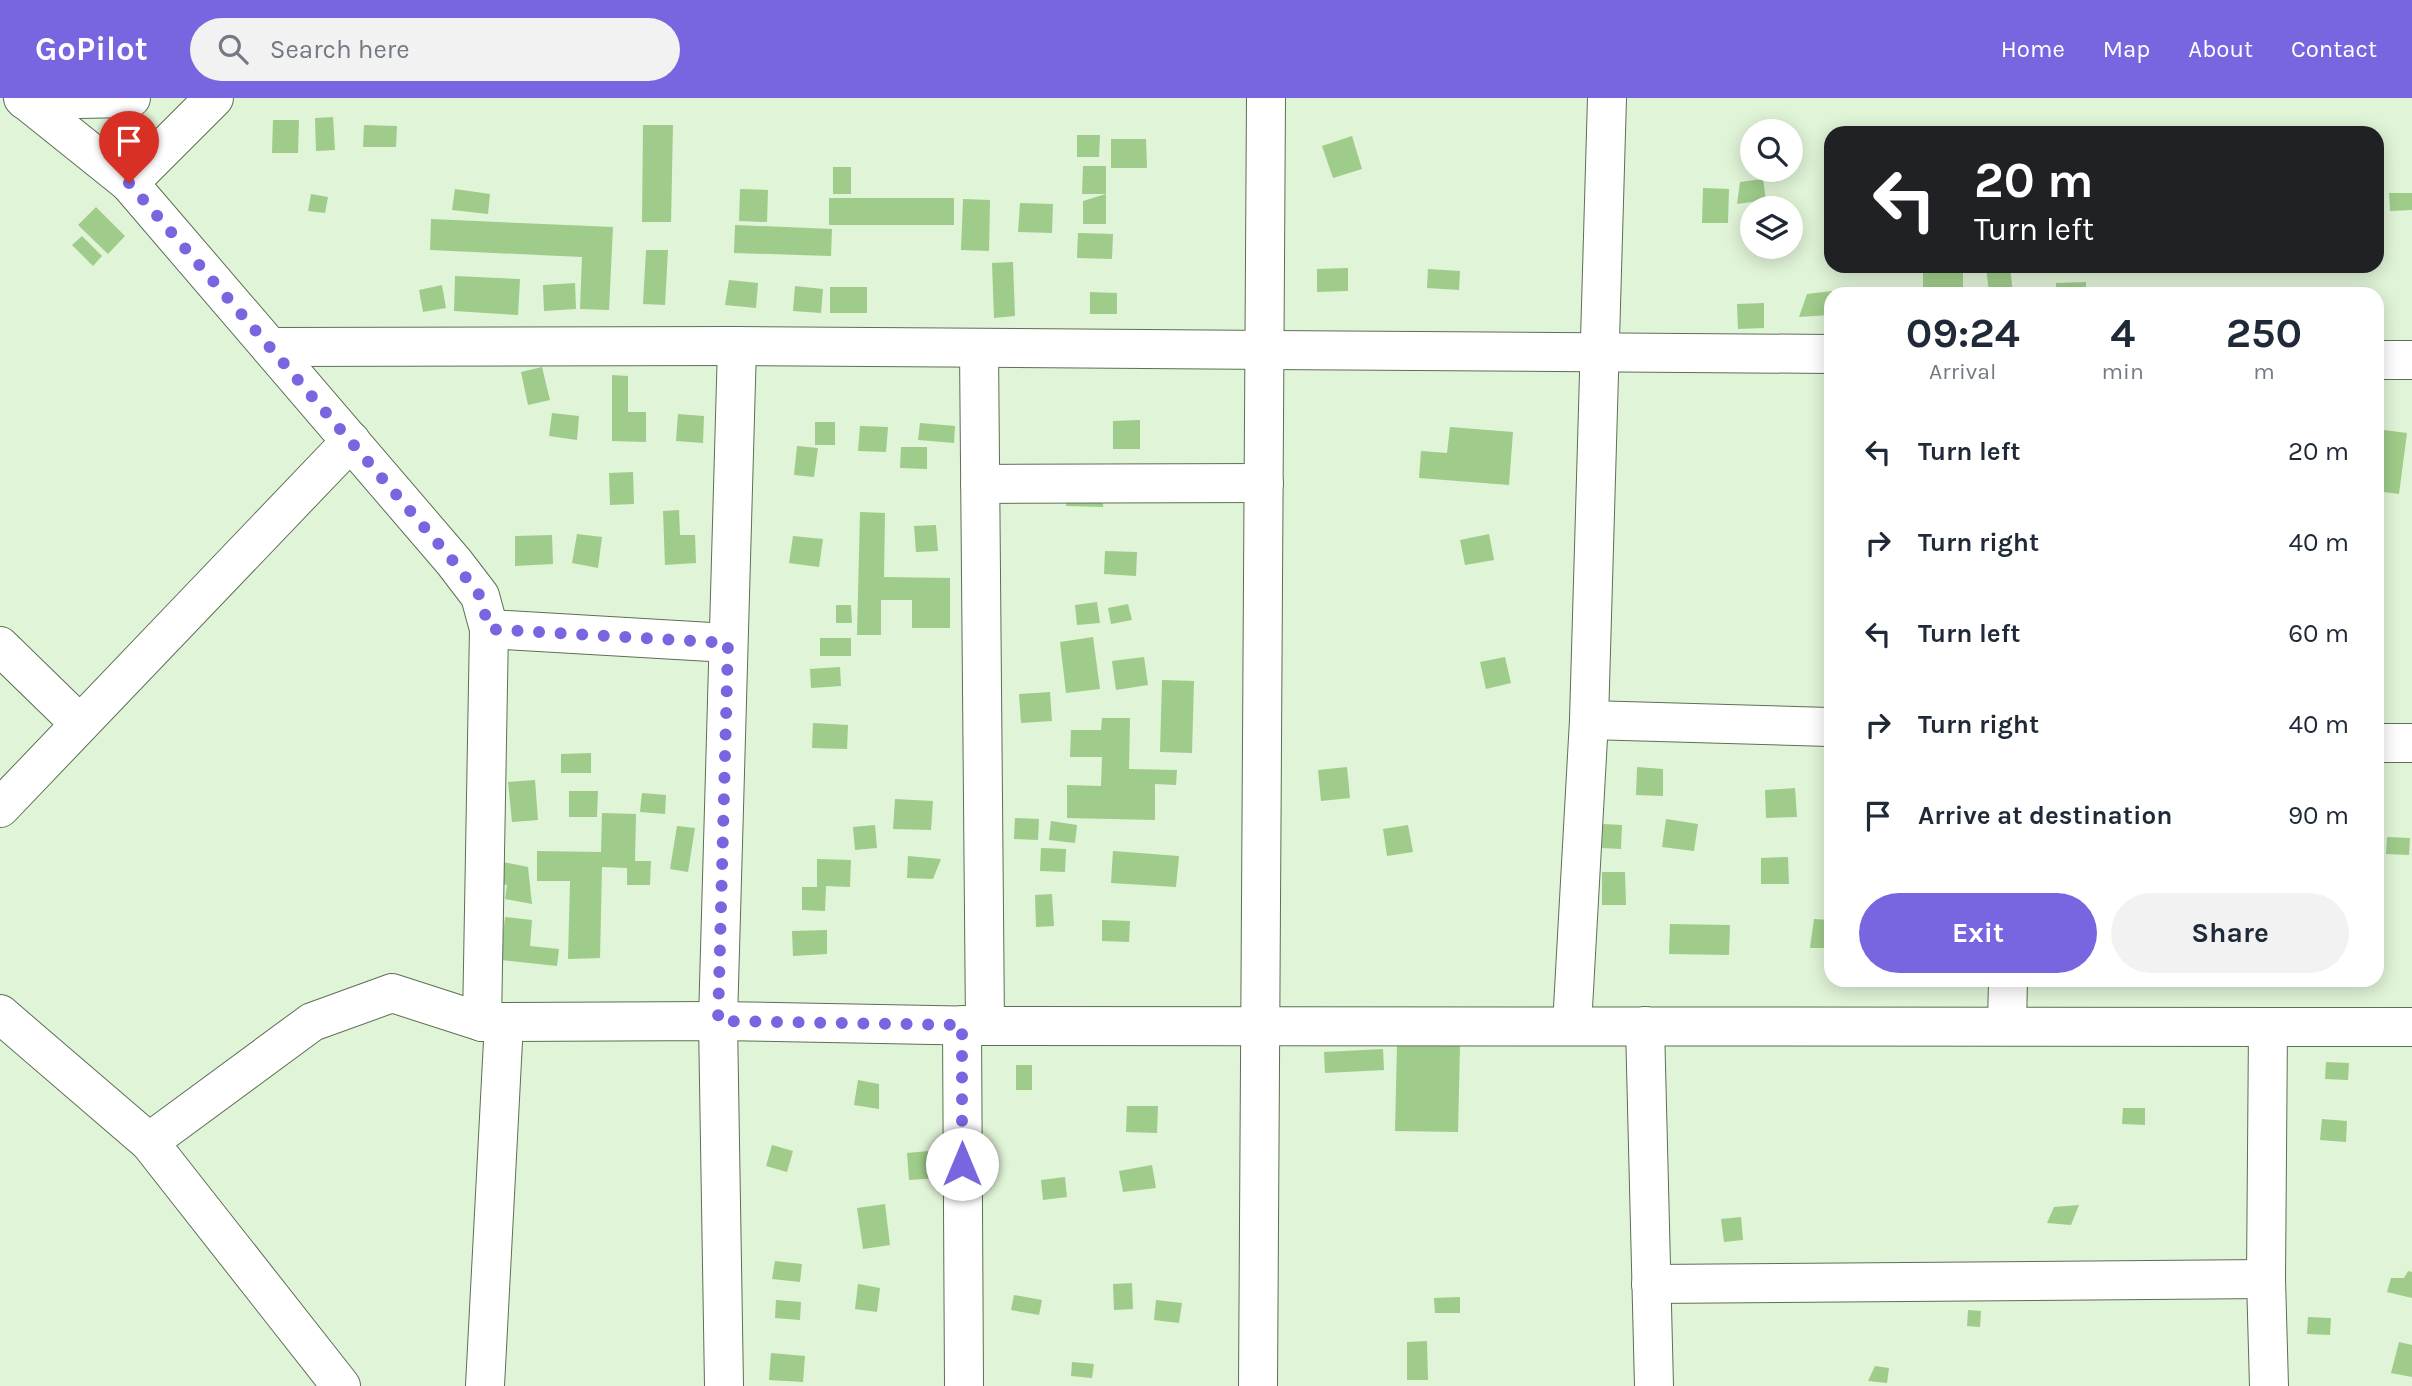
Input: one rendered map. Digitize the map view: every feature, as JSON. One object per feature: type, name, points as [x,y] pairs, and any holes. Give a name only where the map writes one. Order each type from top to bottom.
[{"type":"street","points":[[24,99],[131,98]]},
{"type":"street","points":[[129,183],[214,98]]},
{"type":"street","points":[[1258,1386],[1266,98]]},
{"type":"street","points":[[1572,1026],[1589,720],[1607,98]]},
{"type":"street","points":[[24,99],[129,183],[454,562],[480,596],[489,629],[493,1022],[485,1386]]},
{"type":"street","points":[[270,346],[1265,348],[1824,354]]},
{"type":"street","points":[[724,1386],[718,1021],[737,346]]},
{"type":"street","points":[[964,1386],[974,1025],[979,349]]},
{"type":"street","points":[[2384,360],[2412,360]]},
{"type":"street","points":[[0,808],[351,441]]},
{"type":"street","points":[[980,484],[1264,483]]},
{"type":"street","points":[[489,629],[728,643]]},
{"type":"street","points":[[0,646],[80,724]]},
{"type":"street","points":[[1589,720],[1824,727]]},
{"type":"street","points":[[2384,743],[2412,743]]},
{"type":"street","points":[[2007,1026],[2008,987]]},
{"type":"street","points":[[149,1142],[312,1022],[392,993],[493,1022],[2412,1027]]},
{"type":"street","points":[[0,1014],[149,1142],[341,1386]]},
{"type":"street","points":[[1645,1026],[1654,1386]]},
{"type":"street","points":[[2269,1027],[2266,1279],[2269,1386]]},
{"type":"street","points":[[1651,1283],[2266,1279]]},
{"type":"building","points":[[333,117],[335,150],[316,151],[315,118]]},
{"type":"building","points":[[273,120],[299,120],[298,153],[272,153]]},
{"type":"building","points":[[364,125],[397,126],[396,147],[363,147]]},
{"type":"building","points":[[643,125],[673,125],[671,222],[642,222]]},
{"type":"building","points":[[1077,135],[1100,135],[1099,157],[1077,157]]},
{"type":"building","points":[[1352,136],[1362,169],[1333,178],[1322,146]]},
{"type":"building","points":[[1111,139],[1146,139],[1147,168],[1111,168]]},
{"type":"building","points":[[1083,166],[1106,166],[1106,194],[1082,194]]},
{"type":"building","points":[[833,167],[851,167],[851,194],[833,194]]},
{"type":"building","points":[[1740,182],[1763,182],[1765,196],[1740,196],[1740,204],[1737,204]]},
{"type":"building","points":[[1703,188],[1729,189],[1728,223],[1702,223]]},
{"type":"building","points":[[455,189],[490,194],[488,214],[452,210]]},
{"type":"building","points":[[740,189],[768,190],[767,222],[739,221]]},
{"type":"building","points":[[2389,193],[2412,193],[2412,210],[2390,211]]},
{"type":"building","points":[[311,194],[328,197],[325,213],[308,211]]},
{"type":"building","points":[[1106,194],[1106,224],[1083,224],[1083,201]]},
{"type":"building","points":[[829,198],[954,198],[954,225],[829,225]]},
{"type":"building","points":[[963,199],[990,200],[989,251],[961,250]]},
{"type":"building","points":[[1020,203],[1053,204],[1052,233],[1018,232]]},
{"type":"building","points":[[96,207],[125,236],[108,254],[78,225]]},
{"type":"building","points":[[431,219],[613,227],[609,310],[580,309],[582,257],[430,250]]},
{"type":"building","points":[[735,225],[832,229],[831,256],[734,253]]},
{"type":"building","points":[[1078,233],[1113,234],[1112,259],[1077,258]]},
{"type":"building","points":[[82,236],[102,256],[93,266],[72,245]]},
{"type":"building","points":[[646,250],[668,250],[665,305],[643,304]]},
{"type":"building","points":[[1013,262],[1015,316],[994,318],[992,263]]},
{"type":"building","points":[[1348,268],[1348,291],[1317,292],[1317,269]]},
{"type":"building","points":[[1428,269],[1460,271],[1459,290],[1427,288]]},
{"type":"building","points":[[1923,273],[1963,273],[1963,287],[1923,287]]},
{"type":"building","points":[[1987,273],[2011,273],[2012,287],[1988,287]]},
{"type":"building","points":[[455,276],[520,279],[518,315],[454,311]]},
{"type":"building","points":[[729,280],[758,283],[756,308],[725,305]]},
{"type":"building","points":[[2086,282],[2086,287],[2056,287],[2056,283]]},
{"type":"building","points":[[575,283],[576,309],[544,311],[543,285]]},
{"type":"building","points":[[442,285],[446,308],[423,312],[419,290]]},
{"type":"building","points":[[795,286],[823,289],[821,313],[793,311]]},
{"type":"building","points":[[830,287],[867,287],[867,313],[830,313]]},
{"type":"building","points":[[1090,292],[1117,293],[1117,314],[1090,314]]},
{"type":"building","points":[[1824,292],[1824,315],[1799,317],[1807,294]]},
{"type":"building","points":[[1764,303],[1764,328],[1738,329],[1737,304]]},
{"type":"building","points":[[542,367],[550,400],[528,405],[521,372]]},
{"type":"building","points":[[612,375],[628,376],[628,412],[646,412],[646,442],[612,441]]},
{"type":"building","points":[[552,413],[579,416],[577,440],[549,436]]},
{"type":"building","points":[[678,414],[704,416],[703,443],[676,441]]},
{"type":"building","points":[[1140,420],[1140,449],[1113,449],[1113,421]]},
{"type":"building","points":[[815,422],[835,422],[835,445],[815,445]]},
{"type":"building","points":[[920,423],[955,426],[954,443],[918,440]]},
{"type":"building","points":[[860,426],[888,427],[886,452],[858,451]]},
{"type":"building","points":[[1450,427],[1513,432],[1509,485],[1419,478],[1421,451],[1447,453]]},
{"type":"building","points":[[2384,430],[2407,433],[2399,494],[2384,492]]},
{"type":"building","points":[[797,446],[818,448],[814,477],[794,475]]},
{"type":"building","points":[[901,447],[927,447],[927,469],[900,468]]},
{"type":"building","points":[[633,472],[634,504],[610,505],[609,473]]},
{"type":"building","points":[[1067,487],[1103,488],[1103,507],[1066,506]]},
{"type":"building","points":[[679,510],[680,535],[695,535],[696,563],[665,565],[663,511]]},
{"type":"building","points":[[860,512],[885,513],[884,577],[950,578],[950,628],[912,628],[912,600],[881,600],[881,635],[857,635]]},
{"type":"building","points":[[936,525],[938,551],[916,552],[914,526]]},
{"type":"building","points":[[577,534],[602,537],[598,568],[572,563]]},
{"type":"building","points":[[1489,534],[1494,560],[1465,565],[1460,540]]},
{"type":"building","points":[[552,535],[553,564],[515,566],[515,536]]},
{"type":"building","points":[[793,536],[823,539],[819,567],[789,563]]},
{"type":"building","points":[[1105,551],[1137,552],[1136,576],[1104,574]]},
{"type":"building","points":[[1097,602],[1100,623],[1077,625],[1075,605]]},
{"type":"building","points":[[1128,604],[1132,620],[1111,624],[1108,608]]},
{"type":"building","points":[[836,605],[851,605],[852,623],[836,623]]},
{"type":"building","points":[[1093,637],[1100,689],[1066,693],[1060,642]]},
{"type":"building","points":[[820,638],[851,638],[851,656],[820,656]]},
{"type":"building","points":[[1144,657],[1148,685],[1116,690],[1112,661]]},
{"type":"building","points":[[1505,657],[1511,683],[1486,689],[1480,662]]},
{"type":"building","points":[[840,667],[841,686],[811,688],[810,669]]},
{"type":"building","points":[[1162,680],[1194,681],[1192,753],[1160,752]]},
{"type":"building","points":[[1050,692],[1052,721],[1021,723],[1019,694]]},
{"type":"building","points":[[1102,718],[1130,718],[1129,769],[1177,770],[1176,785],[1155,784],[1155,820],[1067,818],[1067,785],[1101,786],[1102,757],[1070,757],[1071,730],[1101,730]]},
{"type":"building","points":[[813,723],[848,725],[847,749],[812,748]]},
{"type":"building","points":[[591,753],[591,773],[561,773],[561,754]]},
{"type":"building","points":[[1347,767],[1350,798],[1321,801],[1318,770]]},
{"type":"building","points":[[1637,767],[1663,769],[1663,796],[1636,795]]},
{"type":"building","points":[[535,780],[538,820],[512,822],[508,782]]},
{"type":"building","points":[[1795,788],[1797,817],[1766,818],[1765,790]]},
{"type":"building","points":[[569,791],[598,791],[597,817],[569,817]]},
{"type":"building","points":[[642,793],[666,795],[665,814],[640,812]]},
{"type":"building","points":[[895,799],[933,801],[931,830],[893,829]]},
{"type":"building","points":[[602,813],[636,814],[635,861],[651,861],[650,885],[627,885],[627,868],[602,867],[600,958],[568,959],[570,881],[537,881],[537,851],[601,852]]},
{"type":"building","points":[[1015,818],[1039,819],[1038,840],[1014,839]]},
{"type":"building","points":[[1666,819],[1698,824],[1694,851],[1662,847]]},
{"type":"building","points":[[1051,821],[1077,825],[1075,843],[1049,840]]},
{"type":"building","points":[[1603,824],[1622,825],[1621,849],[1602,848]]},
{"type":"building","points":[[875,825],[877,848],[855,850],[853,827]]},
{"type":"building","points":[[1408,825],[1413,852],[1387,856],[1383,829]]},
{"type":"building","points":[[677,826],[695,828],[688,872],[670,869]]},
{"type":"building","points":[[2387,837],[2410,838],[2409,855],[2386,854]]},
{"type":"building","points":[[1041,848],[1066,849],[1065,872],[1040,871]]},
{"type":"building","points":[[1113,851],[1179,856],[1176,887],[1111,883]]},
{"type":"building","points":[[908,856],[941,859],[933,879],[907,878]]},
{"type":"building","points":[[1788,857],[1789,884],[1761,884],[1761,858]]},
{"type":"building","points":[[817,859],[851,860],[850,887],[826,886],[825,911],[802,910],[802,887],[817,887]]},
{"type":"building","points":[[498,861],[528,867],[532,904],[505,899],[507,885],[494,882]]},
{"type":"building","points":[[1602,872],[1625,872],[1626,905],[1602,905]]},
{"type":"building","points":[[1052,894],[1054,926],[1036,927],[1035,895]]},
{"type":"building","points":[[505,917],[532,920],[530,946],[559,949],[557,966],[500,960]]},
{"type":"building","points":[[1814,919],[1824,920],[1824,948],[1810,948]]},
{"type":"building","points":[[1102,920],[1130,921],[1129,942],[1102,941]]},
{"type":"building","points":[[1670,924],[1730,925],[1729,955],[1669,954]]},
{"type":"building","points":[[827,930],[827,954],[793,956],[792,931]]},
{"type":"building","points":[[1397,1045],[1460,1046],[1458,1132],[1395,1131]]},
{"type":"building","points":[[1383,1049],[1384,1070],[1325,1073],[1324,1052]]},
{"type":"building","points":[[2326,1062],[2349,1063],[2348,1080],[2325,1079]]},
{"type":"building","points":[[1016,1065],[1032,1065],[1032,1090],[1016,1090]]},
{"type":"building","points":[[858,1080],[879,1084],[879,1109],[854,1105]]},
{"type":"building","points":[[1127,1106],[1158,1106],[1157,1133],[1126,1132]]},
{"type":"building","points":[[2123,1108],[2145,1108],[2145,1125],[2122,1124]]},
{"type":"building","points":[[2322,1119],[2347,1121],[2346,1142],[2320,1140]]},
{"type":"building","points":[[772,1145],[793,1151],[787,1172],[766,1166]]},
{"type":"building","points":[[939,1150],[941,1178],[909,1180],[907,1153]]},
{"type":"building","points":[[1152,1165],[1156,1188],[1123,1192],[1119,1171]]},
{"type":"building","points":[[1065,1177],[1067,1197],[1043,1200],[1041,1180]]},
{"type":"building","points":[[885,1204],[890,1245],[863,1249],[857,1208]]},
{"type":"building","points":[[2079,1205],[2071,1225],[2047,1223],[2054,1207]]},
{"type":"building","points":[[1741,1217],[1743,1240],[1724,1242],[1721,1219]]},
{"type":"building","points":[[775,1261],[802,1264],[800,1282],[772,1279]]},
{"type":"building","points":[[2408,1271],[2412,1272],[2412,1298],[2387,1292],[2391,1278],[2404,1278]]},
{"type":"building","points":[[1132,1283],[1133,1309],[1114,1310],[1113,1284]]},
{"type":"building","points":[[858,1284],[880,1288],[877,1312],[855,1309]]},
{"type":"building","points":[[1014,1295],[1042,1300],[1039,1315],[1011,1310]]},
{"type":"building","points":[[1460,1297],[1460,1313],[1435,1313],[1434,1298]]},
{"type":"building","points":[[776,1300],[801,1302],[800,1320],[775,1318]]},
{"type":"building","points":[[1156,1300],[1182,1303],[1179,1323],[1154,1320]]},
{"type":"building","points":[[1968,1310],[1981,1311],[1980,1327],[1967,1326]]},
{"type":"building","points":[[2308,1317],[2331,1318],[2330,1335],[2307,1334]]},
{"type":"building","points":[[1427,1341],[1428,1380],[1407,1380],[1407,1342]]},
{"type":"building","points":[[2399,1342],[2412,1345],[2412,1377],[2391,1373]]},
{"type":"building","points":[[771,1353],[805,1356],[803,1382],[769,1380]]},
{"type":"building","points":[[1072,1362],[1094,1364],[1092,1378],[1071,1376]]},
{"type":"building","points":[[1875,1366],[1889,1368],[1887,1383],[1868,1381]]},
{"type":"route","points":[[129,183],[454,562],[480,596],[489,629],[728,643],[718,1021],[962,1025],[962,1164]]}]
